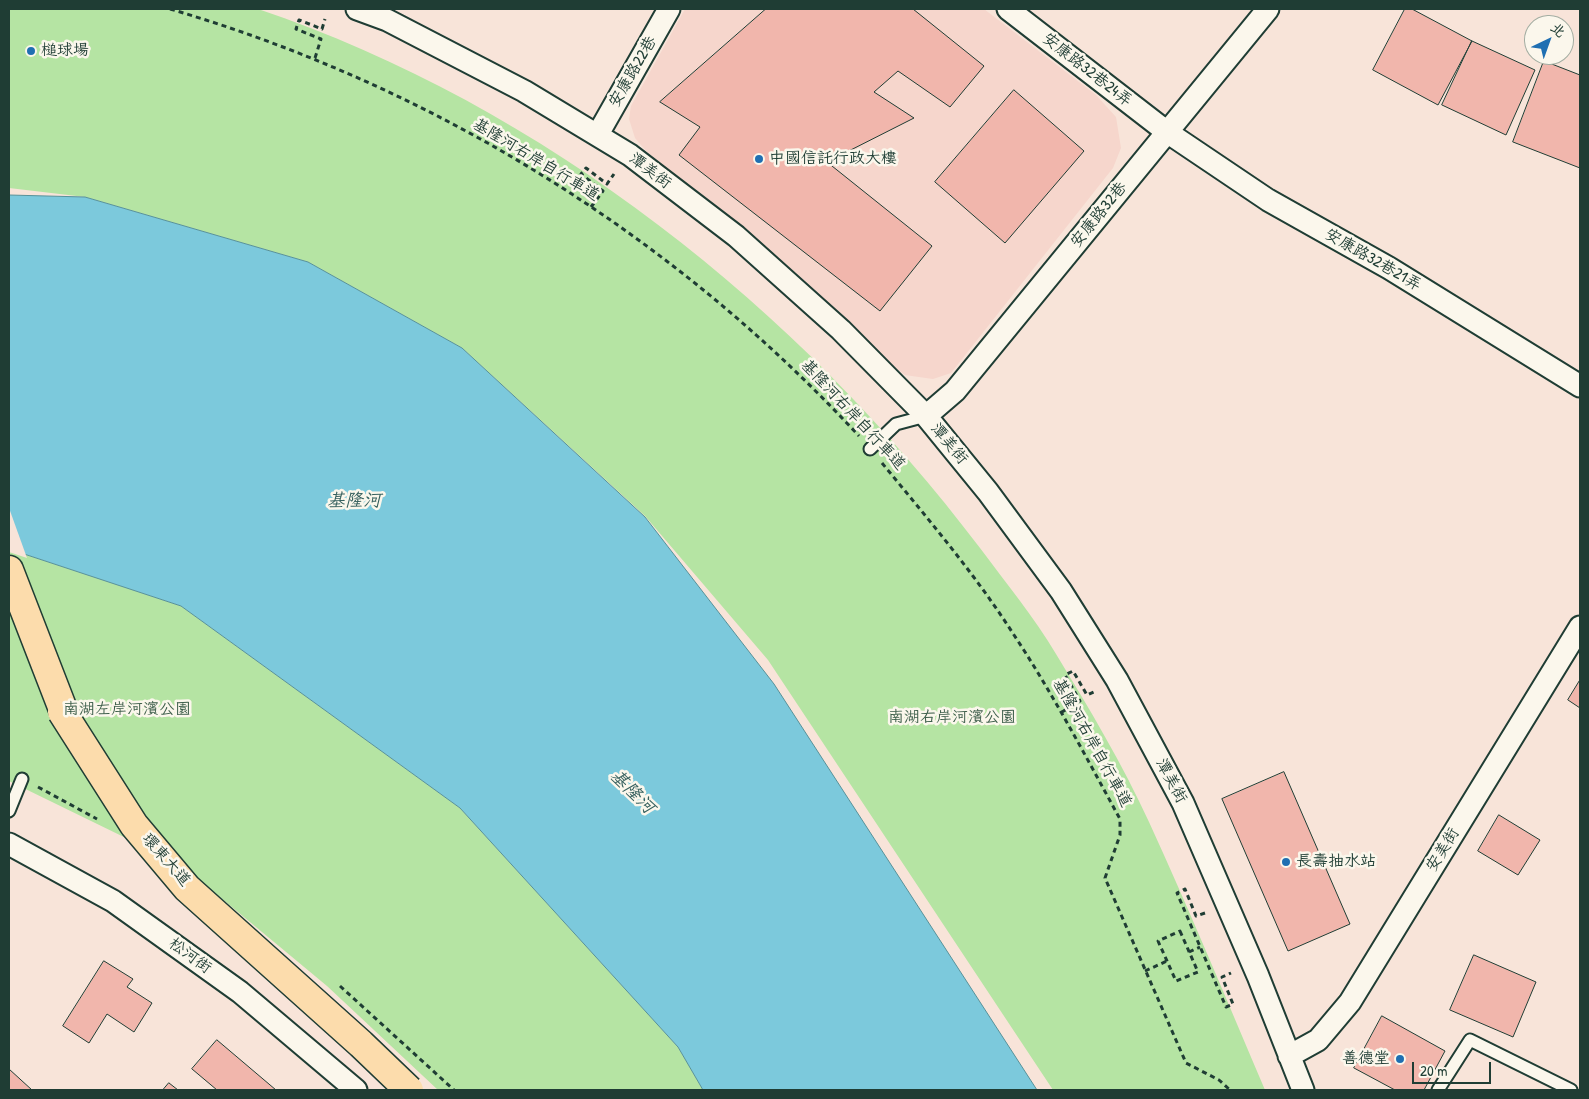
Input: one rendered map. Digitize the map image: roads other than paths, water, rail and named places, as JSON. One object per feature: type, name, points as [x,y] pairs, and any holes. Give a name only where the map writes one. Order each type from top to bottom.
[{"type":"highway","name":"環東大道","points":[[9,571],[64,712],[134,822],[188,887],[361,1042],[409,1090],[361,1044],[187,888],[134,825],[62,712],[9,571]]},
{"type":"street","name":"潭美街","points":[[356,9],[387,20],[524,91],[630,155],[736,236],[841,330],[926,416],[988,492],[1055,583],[1117,680],[1183,803],[1258,976],[1303,1090]]},
{"type":"street","name":"安康路22巷","points":[[598,134],[669,9]]},
{"type":"street","name":"安康路32巷24弄","points":[[1008,9],[1166,132]]},
{"type":"street","name":"安康路32巷","points":[[926,416],[954,392],[1268,9]]},
{"type":"street","name":"安康路32巷21弄","points":[[1166,132],[1268,200],[1389,268],[1580,386]]},
{"type":"street","name":"安美街","points":[[1289,1056],[1318,1040],[1350,1002],[1580,627]]},
{"type":"street","name":"松河街","points":[[9,844],[113,901],[240,992],[356,1090]]},
{"type":"lane","points":[[870,449],[896,424],[926,416]]},
{"type":"lane","points":[[9,811],[22,779]]},
{"type":"lane","points":[[1438,1090],[1470,1040],[1571,1090]]},
{"type":"water","name":"基隆河","points":[[9,195],[85,197],[308,262],[462,348],[645,517],[774,684],[1037,1090],[703,1090],[678,1047],[460,808],[181,606],[9,549]]},
{"type":"place","name":"槌球場","points":[[31,51]]},
{"type":"place","name":"中國信託行政大樓","points":[[759,159]]},
{"type":"place","name":"長壽抽水站","points":[[1286,862]]},
{"type":"place","name":"善德堂","points":[[1400,1059]]},
{"type":"park label","name":"南湖左岸河濱公園","points":[[127,710]]},
{"type":"park label","name":"南湖右岸河濱公園","points":[[952,718]]}]
